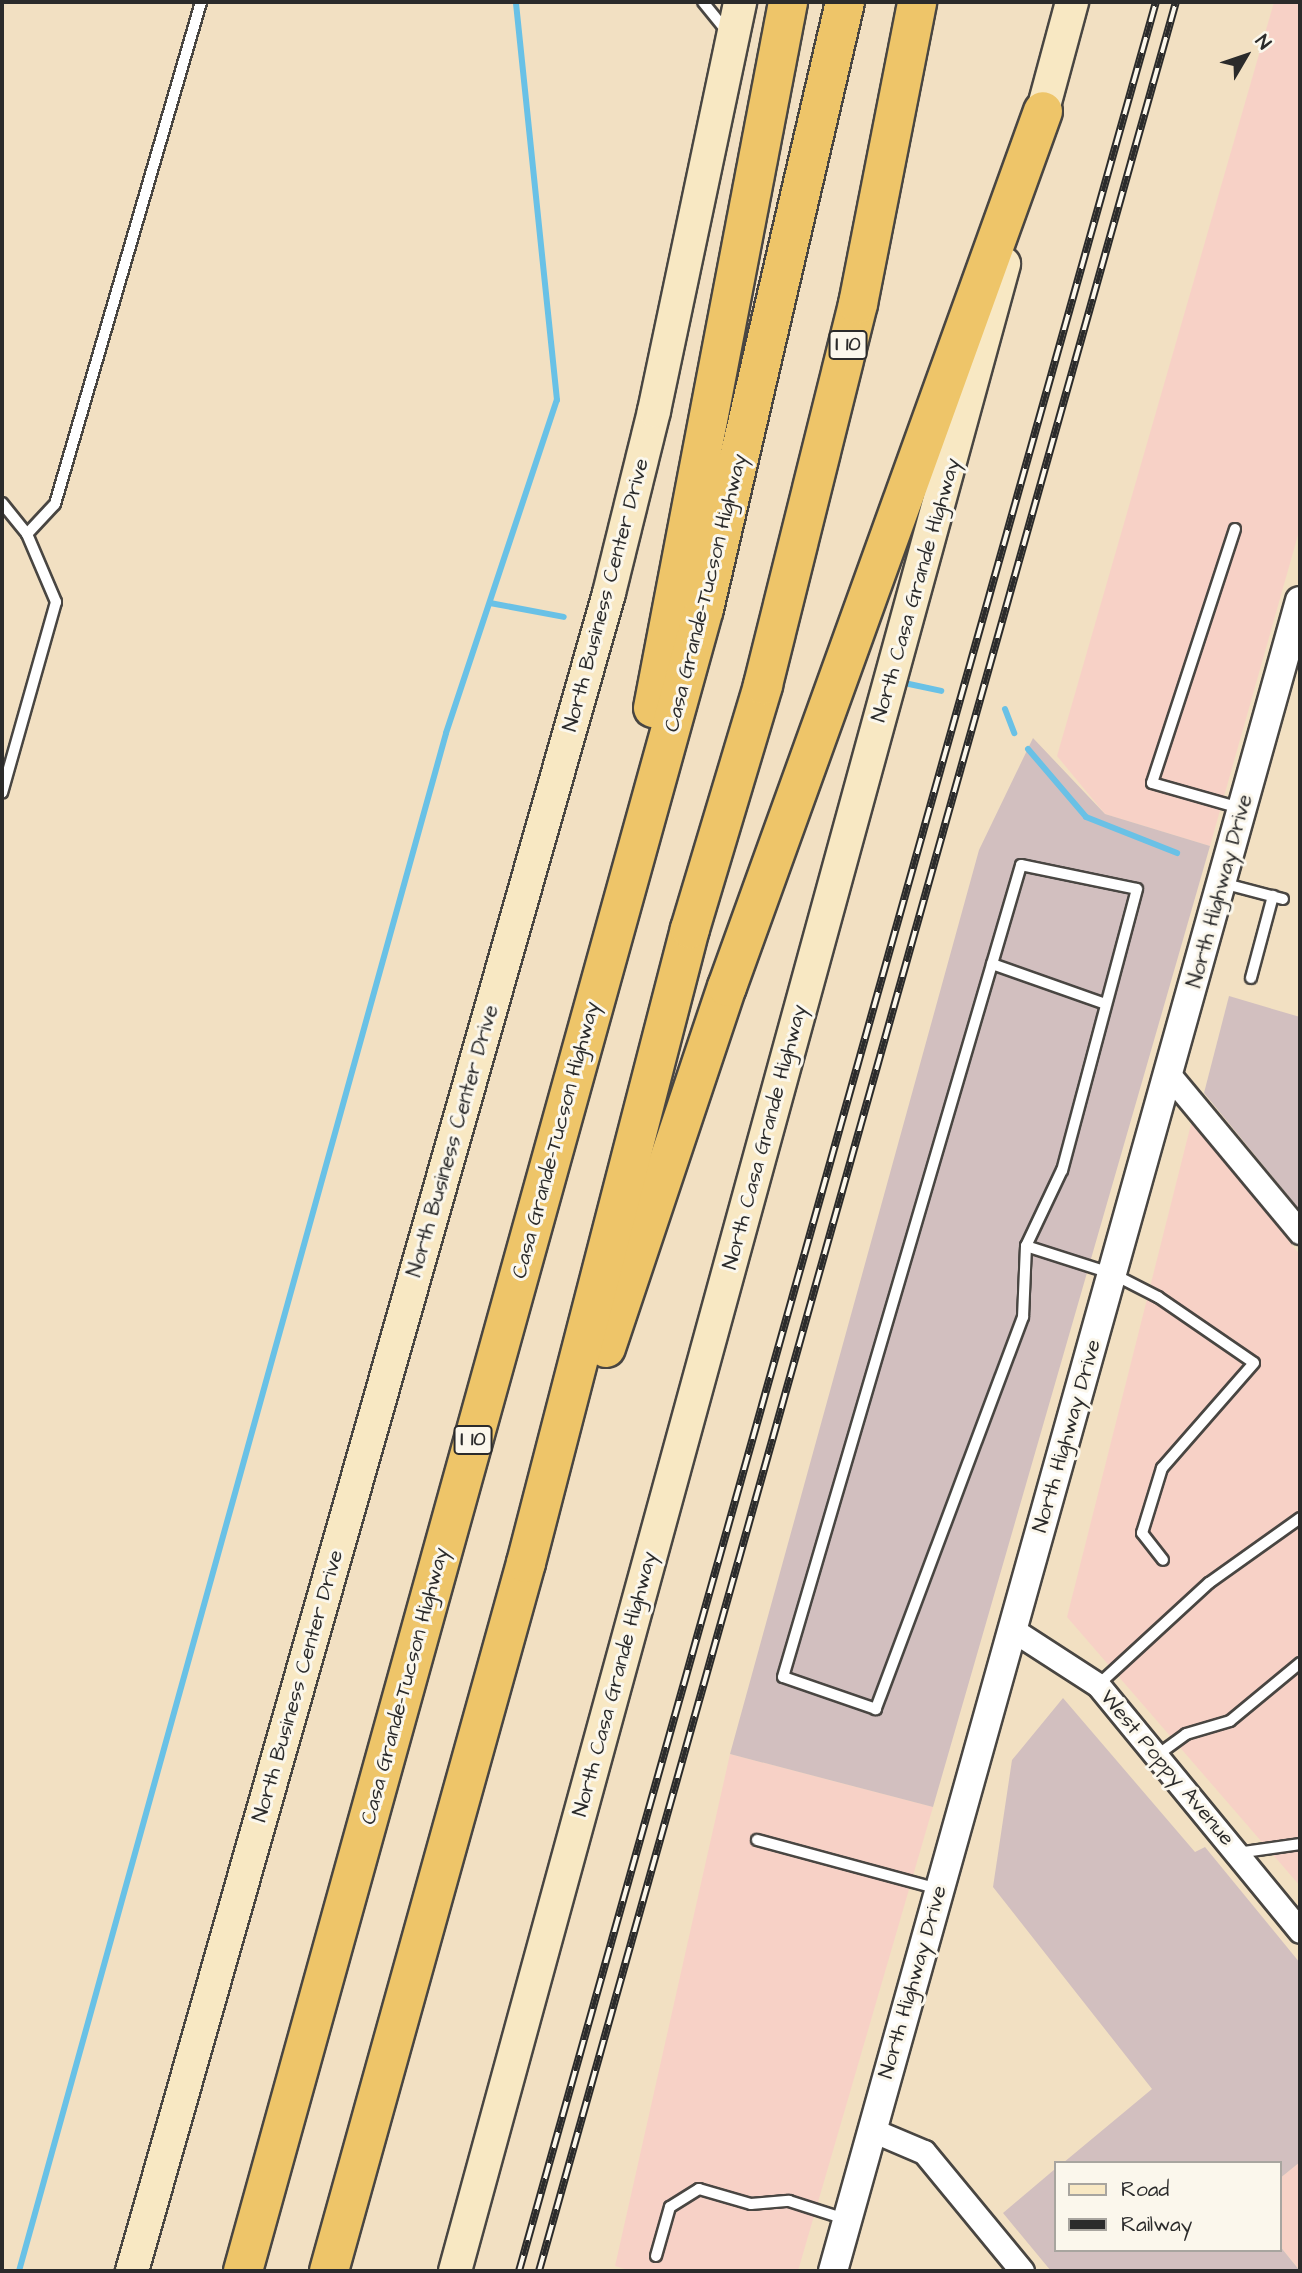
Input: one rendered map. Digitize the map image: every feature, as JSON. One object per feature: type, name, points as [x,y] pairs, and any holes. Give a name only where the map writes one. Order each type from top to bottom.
[{"type":"highway","points":[[597,994],[788,2]]},
{"type":"highway","name":"Casa Grande-Tucson Highway","points":[[243,2271],[707,596],[845,2]]},
{"type":"highway","name":"I 10","points":[[329,2271],[526,1563],[690,929],[770,659],[858,304],[917,2]]},
{"type":"highway","points":[[526,1563],[1043,111]]},
{"type":"main road","name":"North Business Center Drive","points":[[132,2271],[609,593],[740,2]]},
{"type":"main road","name":"North Casa Grande Highway","points":[[454,2271],[961,433],[1072,2]]},
{"type":"street","name":"North Highway Drive","points":[[833,2271],[938,1889],[1170,1076],[1300,601]]},
{"type":"street","points":[[1170,1076],[1300,1232]]},
{"type":"street","name":"West Poppy Avenue","points":[[1013,1630],[1098,1685],[1300,1931]]},
{"type":"street","points":[[872,2130],[924,2152],[1023,2271]]},
{"type":"lane","points":[[27,534],[55,504],[201,2]]},
{"type":"lane","points":[[703,2],[733,41]]},
{"type":"lane","points":[[2,503],[27,534],[57,602],[2,793]]},
{"type":"lane","points":[[1234,528],[1152,783],[1243,808]]},
{"type":"lane","points":[[1021,864],[1137,889],[1103,1003],[1062,1170],[1026,1246],[1023,1317],[876,1709],[783,1677],[1021,864]]},
{"type":"lane","points":[[1222,883],[1278,898],[1251,978]]},
{"type":"lane","points":[[992,964],[1103,1003]]},
{"type":"lane","points":[[1026,1246],[1113,1274],[1254,1363],[1162,1468],[1142,1533],[1163,1560]]},
{"type":"lane","points":[[1098,1685],[1209,1583],[1300,1518]]},
{"type":"lane","points":[[1156,1756],[1186,1734],[1230,1721],[1300,1663]]},
{"type":"lane","points":[[757,1840],[938,1889]]},
{"type":"lane","points":[[1237,1853],[1300,1844]]},
{"type":"lane","points":[[656,2256],[670,2207],[699,2189],[751,2204],[789,2201],[848,2220]]},
{"type":"shaded area","points":[[1274,2],[1300,2],[1300,528],[1210,846],[1105,814],[1057,756]]},
{"type":"shaded area","points":[[1033,738],[1105,814],[1210,846],[933,1807],[730,1754],[979,850]]},
{"type":"shaded area","points":[[1229,996],[1300,1017],[1300,1210],[1204,1093]]},
{"type":"shaded area","points":[[1192,1120],[1300,1255],[1300,1886],[1067,1617]]},
{"type":"shaded area","points":[[1063,1698],[1195,1852],[1205,1847],[1300,1963],[1300,2162],[1281,2177],[1281,2161],[1065,2161],[1152,2089],[993,1887],[1012,1760]]},
{"type":"shaded area","points":[[730,1754],[933,1807],[798,2271],[631,2271],[615,2266]]},
{"type":"shaded area","points":[[1300,2162],[1300,2270],[1281,2247],[1281,2177]]},
{"type":"shaded area","points":[[1054,2170],[1054,2252],[1281,2252],[1281,2247],[1300,2271],[1051,2271],[1003,2213]]},
{"type":"waterway","points":[[19,2271],[446,733],[557,400],[516,2]]},
{"type":"waterway","points":[[490,603],[564,617]]},
{"type":"waterway","points":[[909,684],[941,691]]},
{"type":"waterway","points":[[1005,709],[1014,733]]},
{"type":"waterway","points":[[1028,749],[1086,817],[1177,853]]},
{"type":"railway","points":[[519,2271],[1156,2]]},
{"type":"railway","points":[[539,2271],[1176,2]]}]
